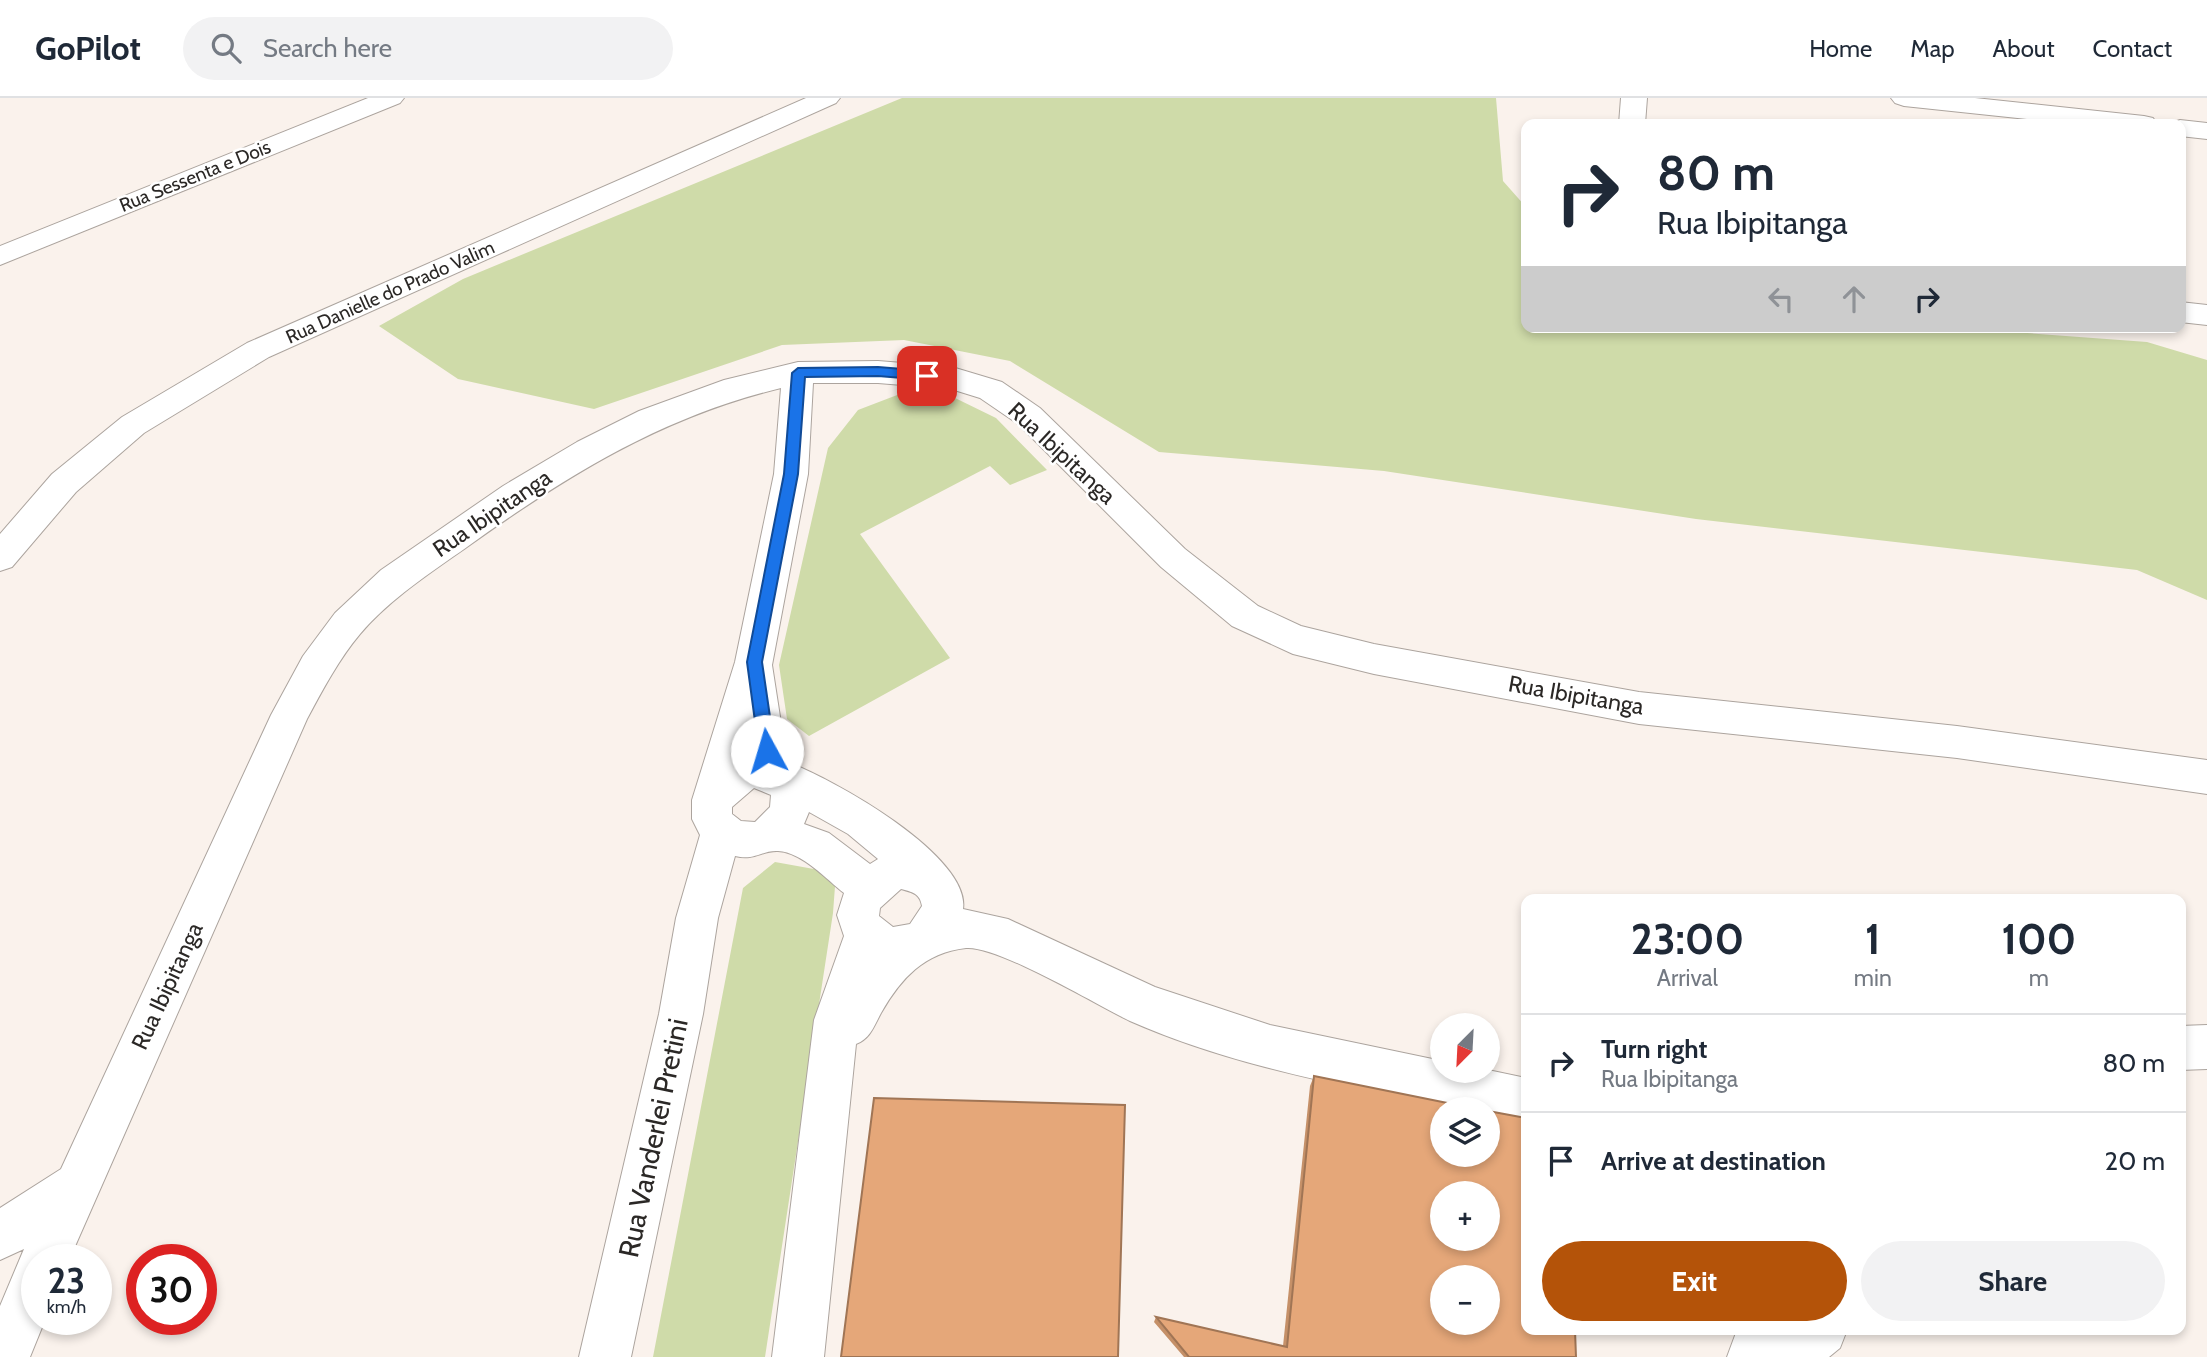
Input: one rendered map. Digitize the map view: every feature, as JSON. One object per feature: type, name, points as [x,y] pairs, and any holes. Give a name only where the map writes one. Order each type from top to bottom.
[{"type":"street","name":"Rua Sessenta e Dois","points":[[0,256],[391,98]]},
{"type":"street","name":"Rua Danielle do Prado Valim","points":[[0,558],[64,483],[133,425],[258,350],[827,98]]},
{"type":"street","points":[[1632,119],[1634,98]]},
{"type":"street","points":[[1904,98],[2098,119]]},
{"type":"street","points":[[2186,129],[2207,131]]},
{"type":"street","points":[[2186,313],[2207,315]]},
{"type":"street","name":"Rua Ibipitanga","points":[[51,1244],[290,715],[316,667],[348,623],[394,580],[515,495],[589,450],[650,419],[699,400],[798,373],[878,372],[952,377],[991,390],[1029,416],[1173,558],[1245,616],[1293,639],[1374,659],[1639,708],[1956,742],[2207,777]]},
{"type":"street","points":[[740,826],[754,662],[791,474],[798,373]]},
{"type":"street","points":[[740,826],[791,814],[793,793],[775,774],[754,662]]},
{"type":"street","points":[[740,826],[722,786],[735,776],[752,771],[775,774],[862,821],[937,886],[943,919],[900,940],[833,1062],[797,1357]]},
{"type":"street","points":[[740,826],[815,846],[868,887]]},
{"type":"street","name":"Rua Vanderlei Pretini","points":[[605,1357],[681,1014],[697,918],[740,826]]},
{"type":"street","points":[[1064,968],[1025,932],[990,911],[937,886],[916,871],[898,870],[882,876],[868,887],[860,902],[859,918],[900,940],[968,928],[1008,939],[1064,968],[1147,1006],[1270,1047],[1521,1100]]},
{"type":"street","points":[[2186,1048],[2207,1047]]},
{"type":"street","points":[[0,1236],[75,1187]]},
{"type":"street","points":[[4,1357],[21,1316]]},
{"type":"street","points":[[1754,1357],[1761,1335]]},
{"type":"street","points":[[1789,1357],[1816,1335]]},
{"type":"green space","points":[[902,98],[1496,98],[1503,181],[1521,201],[1521,333],[2027,333],[2147,342],[2207,360],[2207,600],[2137,570],[1696,519],[1384,471],[1159,452],[1010,361],[904,340],[782,345],[594,409],[458,379],[379,326],[463,279]]},
{"type":"green space","points":[[905,392],[953,397],[996,418],[1047,470],[1010,485],[990,466],[860,534],[950,658],[809,736],[787,719],[779,665],[828,448],[858,410]]},
{"type":"green space","points":[[775,862],[836,873],[833,913],[765,1357],[653,1357],[743,888]]},
{"type":"building","points":[[1314,1076],[1430,1099],[1430,1167],[1500,1167],[1500,1113],[1521,1117],[1521,1335],[1575,1335],[1576,1357],[1189,1357],[1156,1317],[1287,1347]]},
{"type":"building","points":[[874,1098],[1125,1105],[1118,1357],[841,1357]]},
{"type":"route","points":[[767,751],[754,662],[791,474],[798,373],[878,372],[927,376]]}]
